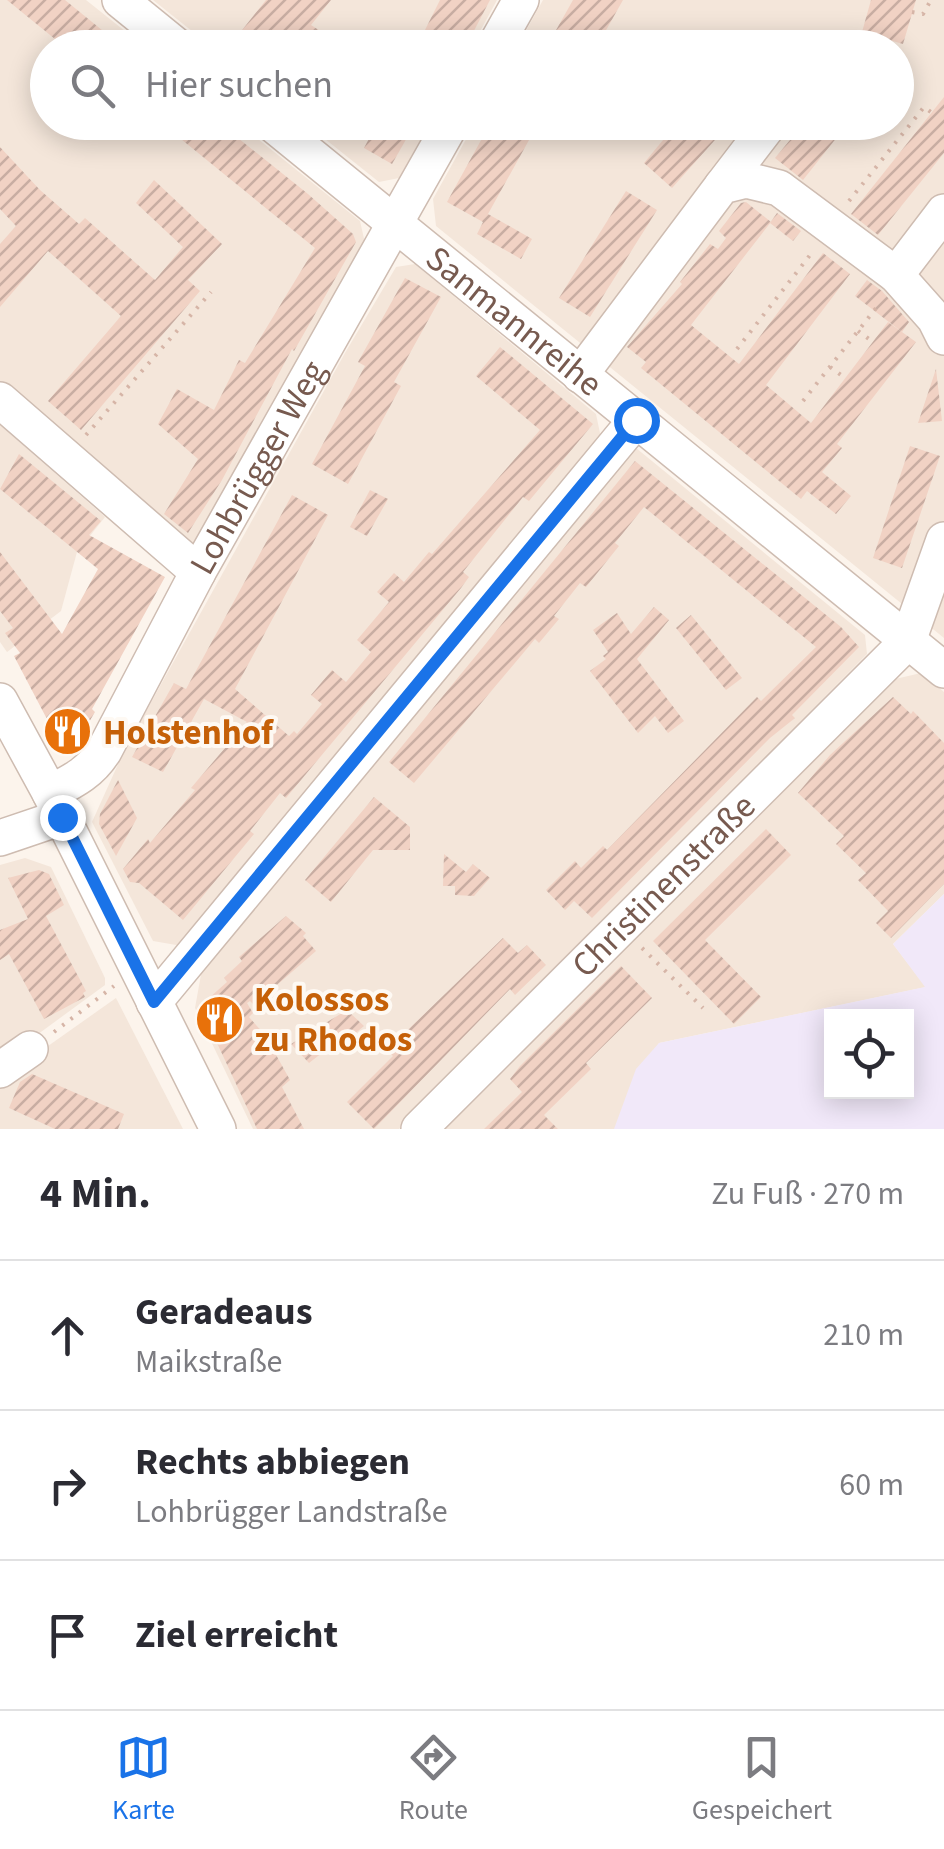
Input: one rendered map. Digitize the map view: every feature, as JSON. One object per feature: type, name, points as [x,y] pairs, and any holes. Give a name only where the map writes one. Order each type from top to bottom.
[{"type":"street","points":[[120,0],[156,30]]},
{"type":"street","points":[[504,30],[520,0]]},
{"type":"street","name":"Sanmannreihe","points":[[292,140],[944,670]]},
{"type":"street","name":"Lohbrügger Weg","points":[[0,838],[56,805],[94,767],[198,572],[442,140]]},
{"type":"street","points":[[580,375],[757,140]]},
{"type":"street","points":[[722,186],[746,180],[779,188],[898,276],[935,319],[944,337]]},
{"type":"street","points":[[898,276],[944,212]]},
{"type":"street","points":[[0,400],[198,572]]},
{"type":"street","points":[[154,1002],[636,420]]},
{"type":"street","points":[[908,641],[944,540]]},
{"type":"street","name":"Christinenstraße","points":[[419,1129],[908,641]]},
{"type":"street","points":[[0,701],[218,1129]]},
{"type":"street","points":[[0,1070],[30,1049]]},
{"type":"path","points":[[912,12],[924,14],[931,0]]},
{"type":"path","points":[[914,119],[924,107],[932,113]]},
{"type":"path","points":[[737,349],[897,140]]},
{"type":"path","points":[[891,148],[898,154]]},
{"type":"path","points":[[859,188],[867,194]]},
{"type":"path","points":[[803,402],[898,276]]},
{"type":"path","points":[[66,457],[211,292]]},
{"type":"path","points":[[858,330],[873,342]]},
{"type":"path","points":[[830,367],[845,378]]},
{"type":"path","points":[[622,927],[702,1008]]},
{"type":"path","points":[[30,1049],[138,968]]},
{"type":"shaded area","points":[[0,0],[86,0],[124,30],[30,30],[30,140],[259,140],[360,221],[365,243],[196,546],[155,520],[0,383]]},
{"type":"shaded area","points":[[153,0],[497,0],[481,30],[191,30]]},
{"type":"shaded area","points":[[543,0],[944,0],[944,638],[436,226],[433,199],[466,140],[914,140],[914,30],[526,30]]},
{"type":"shaded area","points":[[326,140],[420,140],[399,178],[379,182]]},
{"type":"shaded area","points":[[415,264],[596,414],[601,438],[182,946],[153,941],[92,822],[124,751],[345,353],[396,267]]},
{"type":"shaded area","points":[[0,425],[105,517],[77,552],[61,611],[7,652],[0,642]]},
{"type":"shaded area","points":[[636,448],[865,635],[867,654],[399,1129],[253,1129],[195,1008],[202,969]]},
{"type":"shaded area","points":[[921,673],[944,692],[944,894],[893,944],[926,987],[659,1043],[615,1129],[438,1129],[891,680]]},
{"type":"shaded area","points":[[25,858],[51,867],[105,985],[0,1062],[0,865]]},
{"type":"shaded area","points":[[944,894],[944,1129],[614,1129],[636,1069],[659,1043],[925,987],[893,944]]},
{"type":"shaded area","points":[[116,998],[183,1129],[0,1129],[0,1080]]},
{"type":"building","points":[[7,0],[65,0],[102,30],[44,30]]},
{"type":"building","points":[[266,0],[331,0],[311,25],[319,30],[242,30]]},
{"type":"building","points":[[440,0],[490,0],[474,30],[425,30]]},
{"type":"building","points":[[573,0],[623,0],[606,30],[556,30]]},
{"type":"building","points":[[871,0],[916,0],[907,30],[863,30]]},
{"type":"building","points":[[944,97],[944,153],[878,235],[851,214],[910,140],[914,140],[914,135]]},
{"type":"building","points":[[182,140],[240,140],[308,194],[353,234],[356,242],[188,533],[164,514],[198,459],[158,424],[177,389],[214,410],[239,360],[245,363],[315,248]]},
{"type":"building","points":[[368,140],[406,140],[392,164],[364,148]]},
{"type":"building","points":[[481,140],[529,140],[488,214],[532,239],[521,259],[477,234],[483,222],[447,202]]},
{"type":"building","points":[[663,140],[715,140],[672,188],[644,163]]},
{"type":"building","points":[[790,140],[835,140],[803,180],[775,158]]},
{"type":"building","points":[[0,147],[79,224],[85,218],[155,280],[183,247],[136,203],[154,180],[222,244],[188,280],[200,291],[81,430],[48,401],[121,316],[48,251],[0,307],[0,244],[16,226],[0,209]]},
{"type":"building","points":[[626,191],[657,210],[590,317],[559,298]]},
{"type":"building","points":[[746,202],[771,222],[691,325],[739,364],[823,253],[850,274],[766,385],[811,423],[888,322],[916,342],[837,444],[842,448],[822,472],[851,496],[836,514],[807,491],[801,499],[641,368],[646,362],[627,347],[682,284],[710,244],[718,249],[726,238],[719,231]]},
{"type":"building","points":[[777,213],[801,231],[793,241],[770,223]]},
{"type":"building","points":[[405,278],[441,297],[394,382],[401,386],[348,484],[312,464],[365,366],[358,362]]},
{"type":"building","points":[[867,280],[909,322],[902,332],[855,296]]},
{"type":"building","points":[[500,347],[593,424],[529,501],[523,497],[463,572],[469,577],[461,588],[286,798],[280,793],[250,831],[254,834],[183,920],[139,883],[130,882],[123,869],[195,790],[191,788],[247,722],[204,699],[163,772],[132,757],[174,683],[186,689],[292,495],[328,515],[235,689],[289,736],[294,731],[297,734],[322,704],[311,695],[332,670],[346,682],[371,652],[357,640],[389,602],[377,592],[394,573],[404,582],[540,430],[476,376]]},
{"type":"building","points":[[936,369],[942,421],[918,423]]},
{"type":"building","points":[[910,446],[940,456],[902,568],[873,558]]},
{"type":"building","points":[[19,454],[101,521],[89,535],[165,577],[80,737],[60,744],[14,656],[20,653],[5,633],[13,628],[0,611],[0,552],[62,634],[98,569],[0,489]]},
{"type":"building","points":[[635,461],[841,627],[859,647],[792,715],[795,718],[770,738],[592,918],[574,901],[565,910],[546,890],[575,861],[581,868],[603,846],[607,850],[757,697],[761,701],[816,647],[644,507],[586,587],[580,583],[554,616],[559,619],[539,643],[535,639],[414,783],[389,762]]},
{"type":"building","points":[[370,490],[388,499],[367,536],[350,527]]},
{"type":"building","points":[[654,607],[669,620],[637,659],[684,721],[668,733],[655,716],[638,733],[590,671],[606,659],[603,656],[608,652],[593,630],[617,613],[631,634]]},
{"type":"building","points":[[691,615],[742,678],[726,690],[676,628]]},
{"type":"building","points":[[893,697],[944,743],[944,884],[891,938],[876,923],[888,911],[858,880],[866,873],[836,844],[844,836],[798,793],[830,755]]},
{"type":"building","points":[[118,780],[137,818],[116,856],[99,824],[100,814]]},
{"type":"building","points":[[374,797],[410,827],[410,850],[373,850],[331,902],[305,880]]},
{"type":"building","points":[[766,829],[791,855],[705,940],[761,997],[734,1024],[653,941]]},
{"type":"building","points":[[444,854],[466,872],[473,864],[490,878],[474,896],[455,895],[455,886],[443,886]]},
{"type":"building","points":[[39,870],[49,874],[64,905],[46,916],[86,991],[85,997],[44,1019],[9,954],[0,960],[0,930],[28,919],[8,878]]},
{"type":"building","points":[[286,916],[306,933],[303,936],[316,951],[254,1005],[247,1003],[253,1013],[249,1017],[265,1035],[290,1080],[282,1087],[304,1129],[257,1129],[217,1043],[224,1038],[199,1007],[227,982],[224,978],[242,961],[239,957]]},
{"type":"building","points":[[503,938],[518,953],[527,945],[546,965],[515,995],[510,989],[374,1129],[347,1102],[393,1056],[387,1050]]},
{"type":"building","points":[[621,966],[652,998],[586,1063],[591,1069],[544,1115],[558,1129],[484,1129],[522,1092],[510,1079],[520,1066]]},
{"type":"building","points":[[347,1010],[364,1026],[339,1047],[337,1044],[327,1049],[309,1063],[291,1044]]},
{"type":"building","points":[[32,1074],[124,1114],[118,1129],[55,1129],[9,1108],[20,1082]]},
{"type":"place","name":"Holstenhof","points":[[68,732]]},
{"type":"place","name":"Kolossos zu Rhodos","points":[[219,1019]]},
{"type":"route","points":[[62,817],[154,1002],[636,420]]}]
